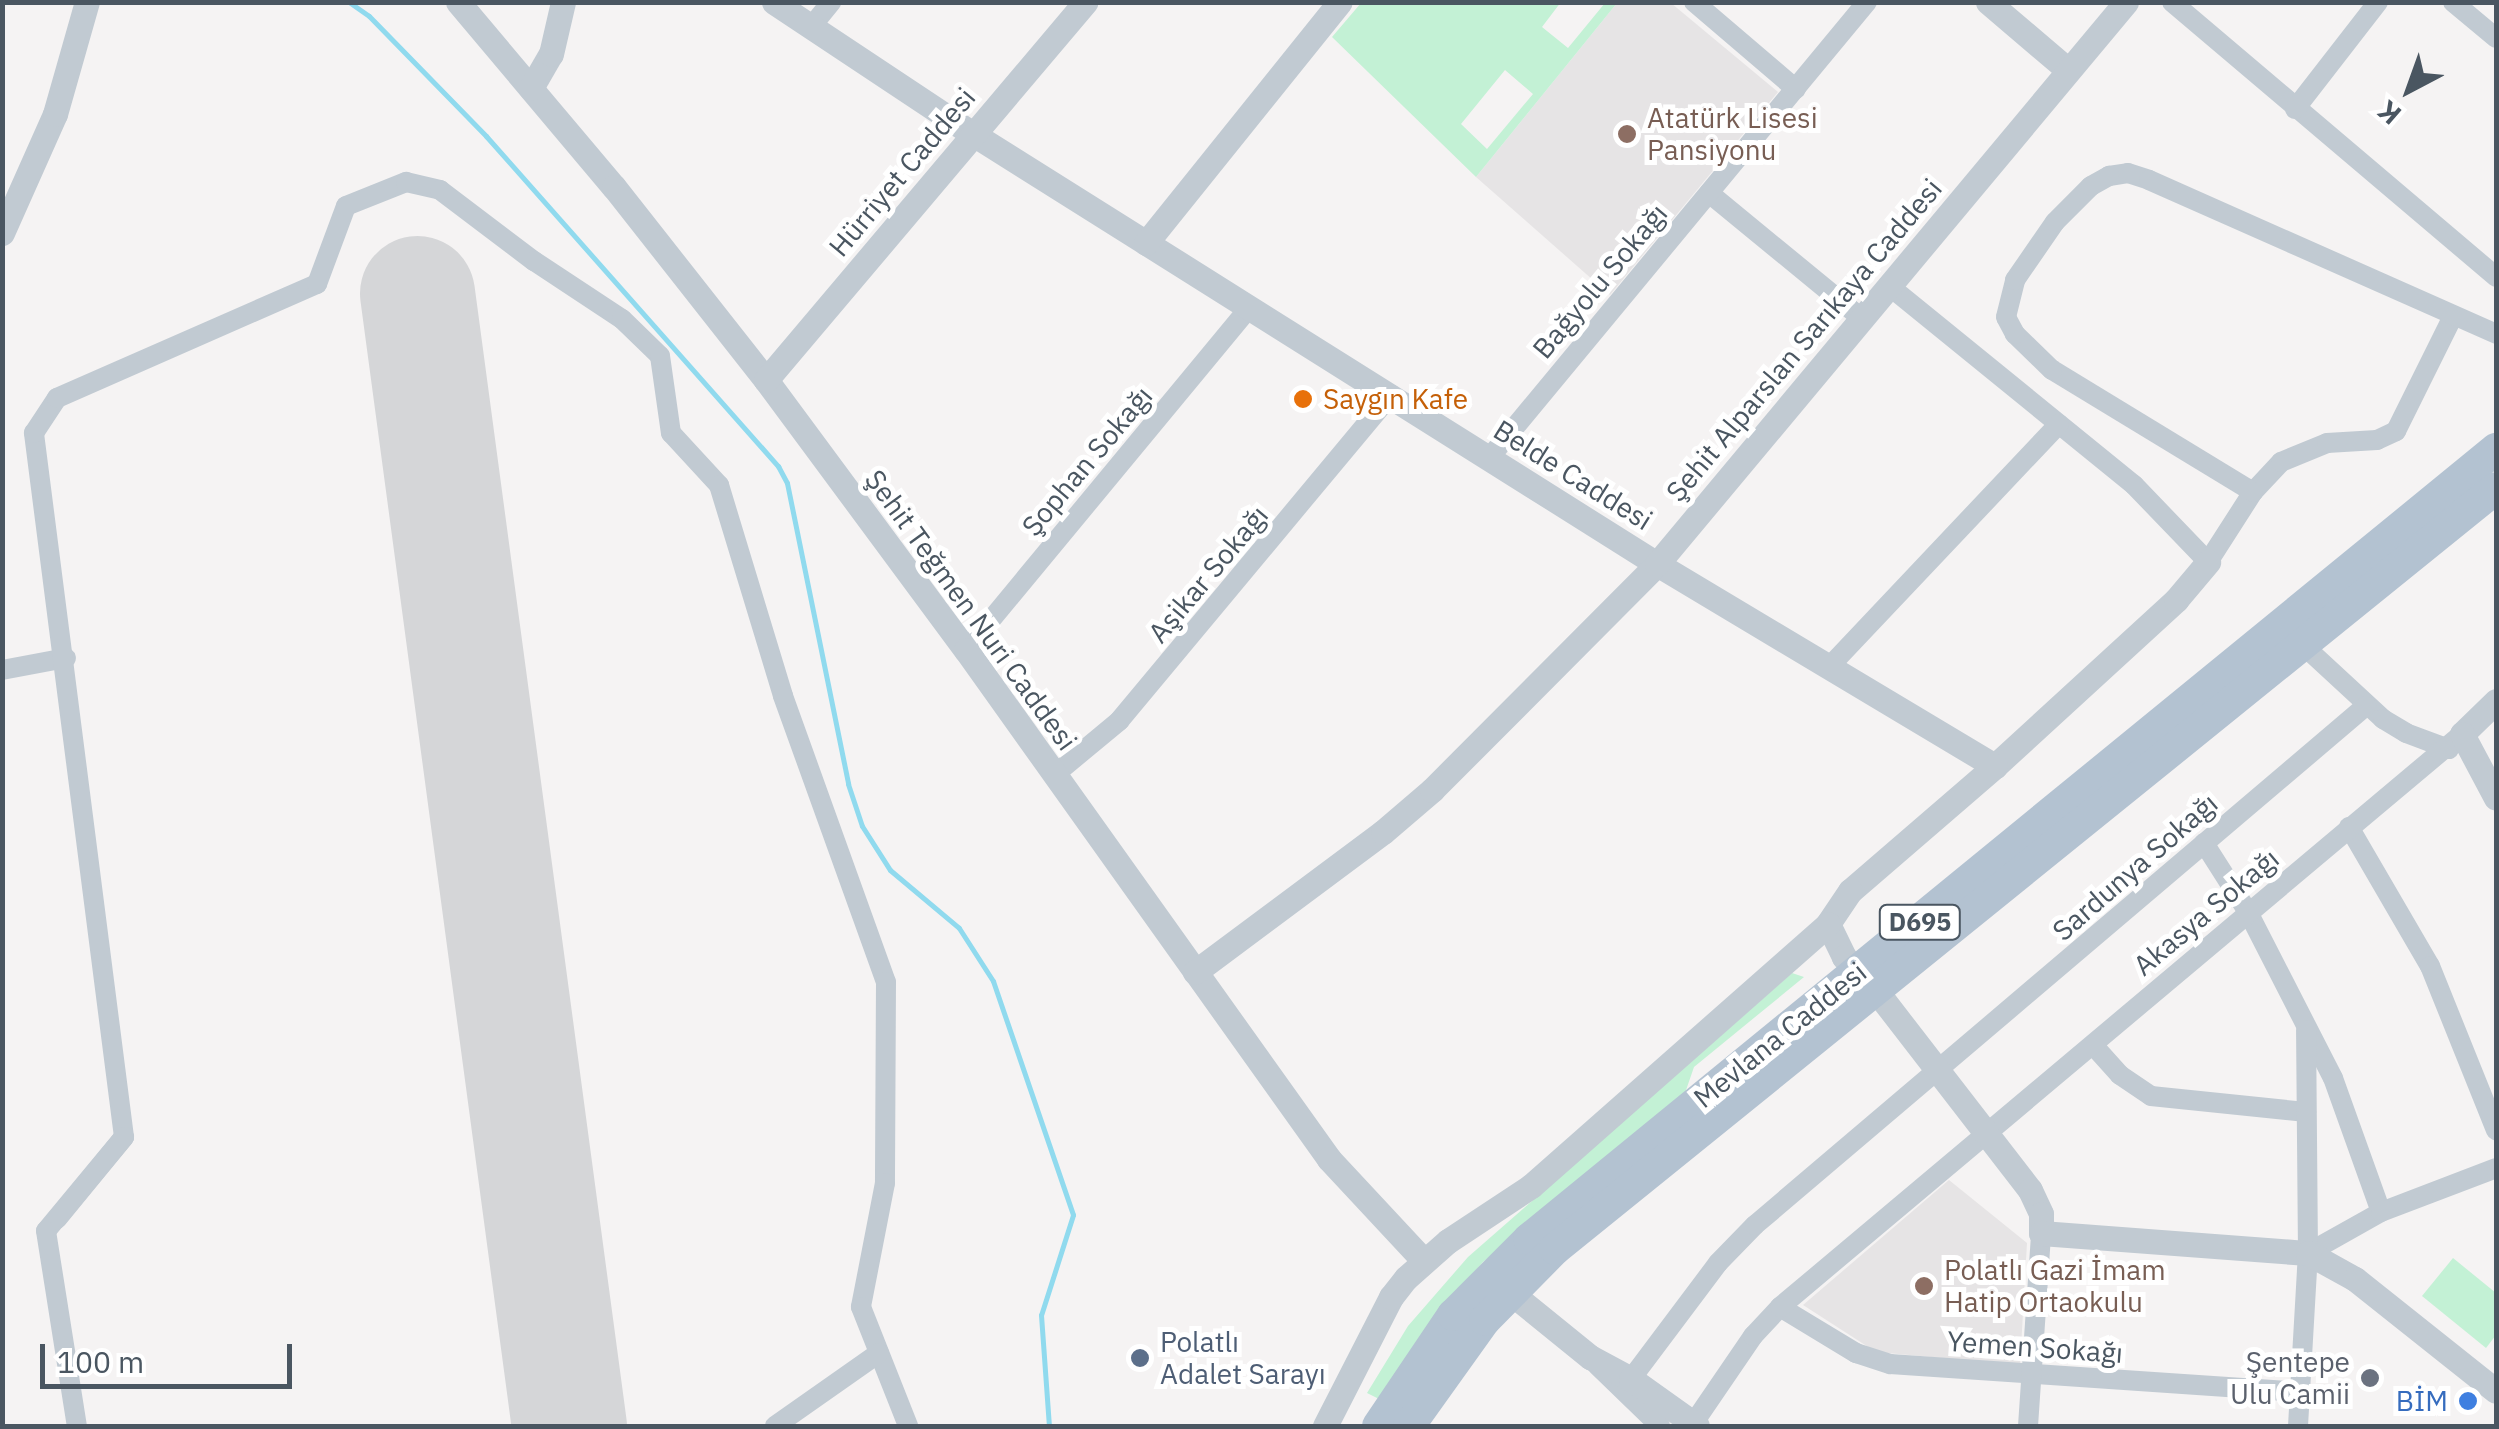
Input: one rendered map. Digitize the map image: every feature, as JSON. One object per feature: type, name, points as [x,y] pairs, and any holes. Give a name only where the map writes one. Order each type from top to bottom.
[{"type":"main road","name":"Mevlana Caddesi","points":[[1421,1421],[1511,1293],[1588,1221],[2496,449]]},
{"type":"main road","name":"Mevlana Caddesi","points":[[1378,1426],[1432,1342],[1495,1270],[1570,1204],[1868,982],[2304,646],[2496,488]]},
{"type":"street","points":[[2,233],[49,129],[87,2]]},
{"type":"street","name":"Şehit Teğmen Nuri Caddesi","points":[[458,2],[766,380],[966,650],[1329,1159],[1424,1261]]},
{"type":"street","points":[[531,88],[552,54],[563,2]]},
{"type":"street","name":"Belde Caddesi","points":[[774,2],[973,134],[1657,564],[1995,766]]},
{"type":"street","points":[[811,27],[831,2]]},
{"type":"street","name":"Hürriyet Caddesi","points":[[766,380],[1086,2]]},
{"type":"street","points":[[1146,243],[1340,2]]},
{"type":"street","points":[[1694,2],[1796,89]]},
{"type":"street","name":"Bağyolu Sokağı","points":[[1490,457],[1867,2]]},
{"type":"street","points":[[1988,2],[2068,70]]},
{"type":"street","name":"Şehit Alparslan Sarıkaya Caddesi","points":[[1195,972],[1432,790],[1657,564],[2126,2]]},
{"type":"street","points":[[2172,2],[2496,278]]},
{"type":"street","points":[[2453,2],[2496,38]]},
{"type":"street","points":[[2295,109],[2367,6]]},
{"type":"street","points":[[2253,492],[2052,370],[2015,334],[2006,317],[2015,280],[2055,222],[2091,186],[2109,176],[2128,173],[2149,180],[2452,318],[2496,334]]},
{"type":"street","points":[[57,1219],[124,1136],[66,658],[34,434],[57,398],[317,284],[346,206],[406,182],[440,190],[534,261],[622,320],[660,356],[670,433],[719,485],[783,696],[886,982],[885,1183],[861,1307],[908,1426]]},
{"type":"street","points":[[1709,193],[1860,318]]},
{"type":"street","points":[[1888,285],[2134,485],[2208,562]]},
{"type":"street","name":"Şophan Sokağı","points":[[966,650],[1250,307]]},
{"type":"street","points":[[1325,1426],[1391,1297],[1424,1261],[1531,1186],[1828,924],[1850,890],[1995,766],[2176,600],[2208,562],[2253,492],[2281,462],[2302,451],[2348,440],[2377,440],[2396,431],[2452,318]]},
{"type":"street","name":"Aşikar Sokağı","points":[[1054,775],[1119,721],[1391,395]]},
{"type":"street","points":[[1830,666],[2059,424]]},
{"type":"street","points":[[2304,646],[2366,706],[2406,733],[2455,742],[2496,798]]},
{"type":"street","points":[[2,670],[66,658]]},
{"type":"street","points":[[2455,742],[2496,702]]},
{"type":"street","name":"Sardunya Sokağı","points":[[1631,1379],[1736,1243],[2366,706]]},
{"type":"street","name":"Akasya Sokağı","points":[[1695,1425],[1753,1336],[1780,1307],[2455,742]]},
{"type":"street","points":[[2349,827],[2430,966],[2496,1130]]},
{"type":"street","points":[[2204,843],[2248,912],[2333,1078],[2382,1212]]},
{"type":"street","points":[[1828,924],[1835,944],[1987,1133],[2030,1190],[2040,1214],[2028,1426]]},
{"type":"street","points":[[2298,1426],[2308,1254],[2306,1023]]},
{"type":"street","points":[[2093,1045],[2120,1075],[2152,1096],[2306,1112]]},
{"type":"street","points":[[77,1426],[46,1231],[124,1136]]},
{"type":"street","points":[[2308,1254],[2382,1212],[2496,1168]]},
{"type":"street","points":[[2041,1234],[2308,1254],[2355,1279],[2496,1391]]},
{"type":"street","points":[[1511,1293],[1590,1357],[1660,1426]]},
{"type":"street","name":"Yemen Sokağı","points":[[1780,1307],[1874,1361],[2301,1392]]},
{"type":"street","points":[[775,1426],[878,1354]]},
{"type":"street","points":[[1590,1357],[1631,1379],[1695,1425]]},
{"type":"shaded area","name":"Atatürk Lisesi Pansiyonu","points":[[1617,3],[1671,3],[1778,92],[1610,295],[1476,177]]},
{"type":"shaded area","name":"Polatlı Gazi İmam Hatip Ortaokulu","points":[[1949,1180],[2027,1243],[2020,1365],[1876,1352],[1803,1305]]},
{"type":"green space","points":[[1561,2],[1542,27],[1568,48],[1605,3],[1617,3],[1476,177],[1332,37],[1361,3]],"holes":[[[1505,70],[1533,94],[1487,149],[1461,124]]]},
{"type":"green space","points":[[1792,973],[1804,977],[1694,1067],[1684,1096],[1483,1262],[1427,1326],[1379,1399],[1367,1393],[1408,1326],[1468,1257]]},
{"type":"green space","points":[[2453,1258],[2496,1293],[2496,1335],[2486,1348],[2422,1296]]},
{"type":"waterway","points":[[349,2],[369,16],[486,136],[778,466],[787,483],[848,784],[862,826],[890,870],[959,928],[993,981],[1073,1215],[1041,1315],[1049,1426]]},
{"type":"runway","points":[[417,293],[569,1426]]},
{"type":"place","name":"Atatürk Lisesi Pansiyonu","points":[[1627,134]]},
{"type":"place","name":"Saygın Kafe","points":[[1303,399]]},
{"type":"place","name":"Polatlı Gazi İmam Hatip Ortaokulu","points":[[1924,1286]]},
{"type":"place","name":"Polatlı Adalet Sarayı","points":[[1140,1358]]},
{"type":"place","name":"Şentepe Ulu Camii","points":[[2370,1378]]},
{"type":"place","name":"BİM","points":[[2468,1401]]}]
